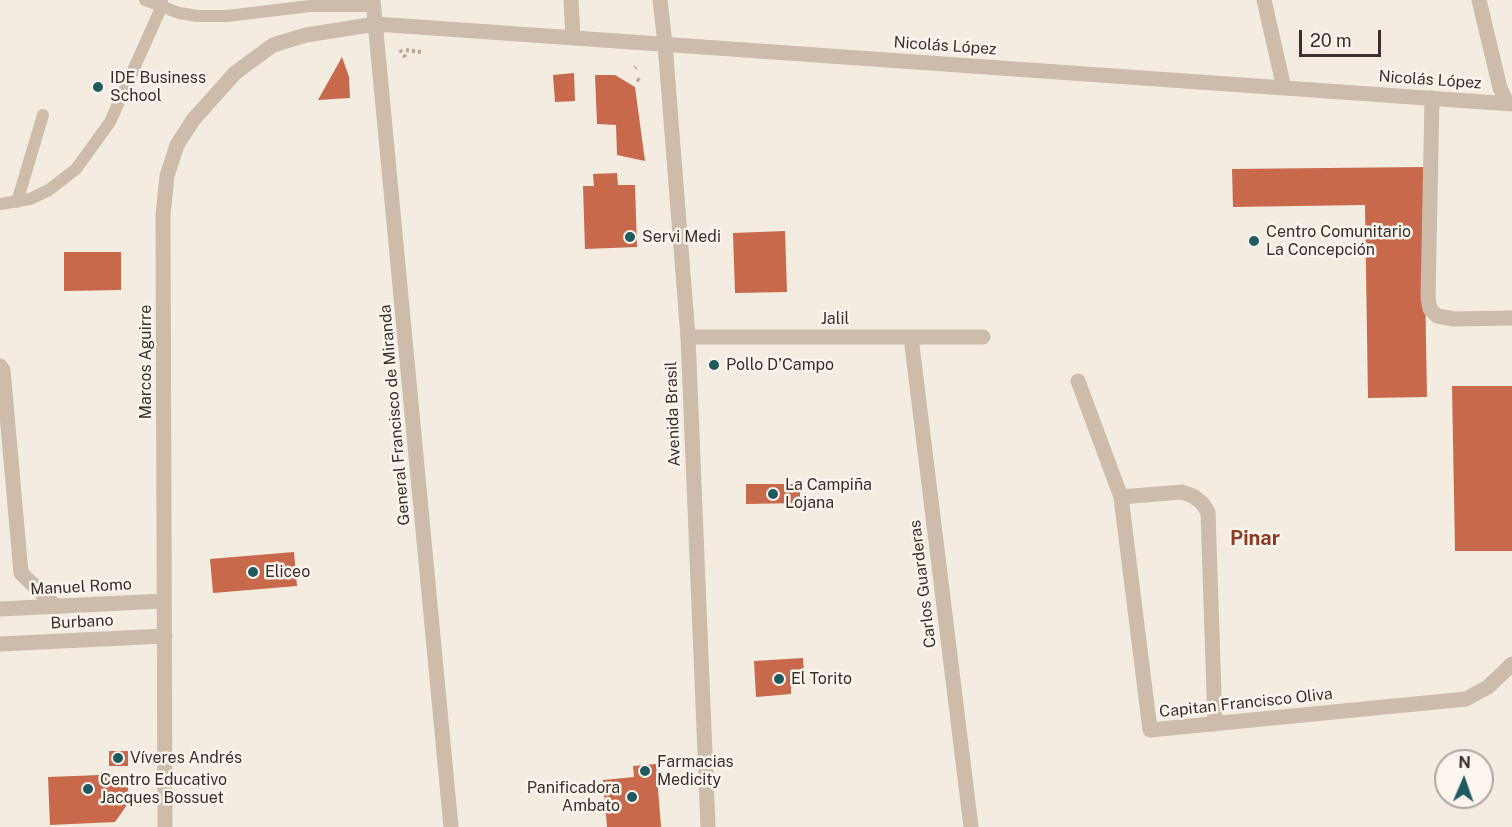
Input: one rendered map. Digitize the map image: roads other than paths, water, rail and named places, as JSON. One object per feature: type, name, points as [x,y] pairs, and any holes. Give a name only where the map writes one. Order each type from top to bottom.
[{"type":"street","points":[[572,0],[573,38]]},
{"type":"street","name":"Avenida Brasil","points":[[660,0],[688,337],[708,827]]},
{"type":"street","points":[[1264,0],[1284,88]]},
{"type":"street","points":[[1479,0],[1500,88],[1510,104]]},
{"type":"street","name":"General Francisco de Miranda","points":[[373,3],[451,827]]},
{"type":"street","name":"Nicolás López","points":[[376,24],[1510,104]]},
{"type":"street","name":"Marcos Aguirre","points":[[165,827],[163,215],[167,176],[177,145],[213,95],[235,73],[273,45],[306,35],[376,24]]},
{"type":"street","points":[[1432,98],[1428,298],[1433,313],[1454,319],[1512,318]]},
{"type":"street","name":"Jalil","points":[[688,337],[983,337]]},
{"type":"street","name":"Carlos Guarderas","points":[[911,337],[970,827]]},
{"type":"street","points":[[0,366],[3,370],[21,573],[56,607]]},
{"type":"street","name":"Capitan Francisco Oliva","points":[[1078,381],[1121,497],[1150,730],[1467,699],[1488,687],[1512,664]]},
{"type":"street","points":[[1121,497],[1182,492],[1194,496],[1208,512],[1215,724]]},
{"type":"street","name":"Manuel Romo","points":[[0,609],[164,601]]},
{"type":"street","name":"Burbano","points":[[0,644],[165,636]]},
{"type":"lane","points":[[145,0],[162,4],[179,13],[227,16],[310,6],[373,3]]},
{"type":"lane","points":[[0,204],[30,199],[48,190],[76,169],[110,122],[162,4]]},
{"type":"lane","points":[[17,202],[43,115]]},
{"type":"place","name":"IDE Business School","points":[[98,87]]},
{"type":"place","name":"Servi Medi","points":[[630,237]]},
{"type":"place","name":"Centro Comunitario La Concepción","points":[[1254,241]]},
{"type":"place","name":"Pollo D’Campo","points":[[714,365]]},
{"type":"place","name":"La Campiña Lojana","points":[[773,494]]},
{"type":"place","name":"Eliceo","points":[[253,572]]},
{"type":"place","name":"El Torito","points":[[779,679]]},
{"type":"place","name":"Víveres Andrés","points":[[118,758]]},
{"type":"place","name":"Farmacias Medicity","points":[[645,771]]},
{"type":"place","name":"Centro Educativo Jacques Bossuet","points":[[88,789]]},
{"type":"place","name":"Panificadora Ambato","points":[[632,797]]},
{"type":"district","name":"Pinar","points":[[1255,539]]}]
